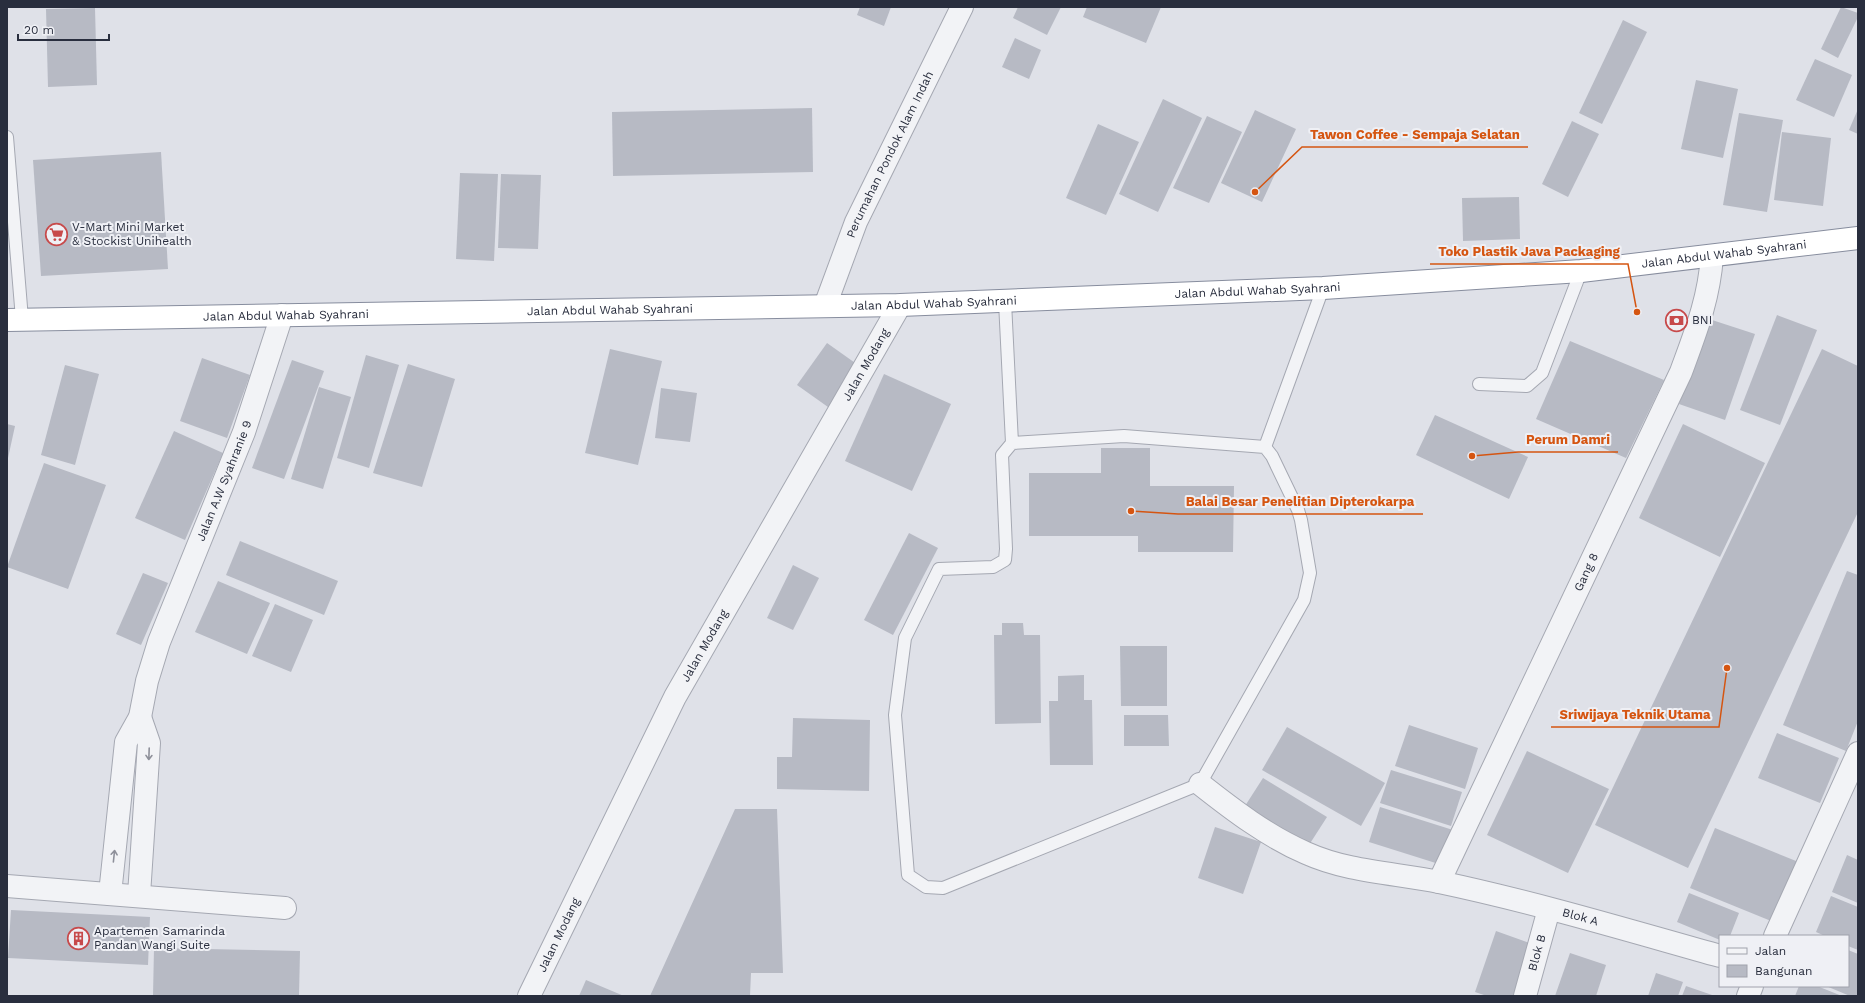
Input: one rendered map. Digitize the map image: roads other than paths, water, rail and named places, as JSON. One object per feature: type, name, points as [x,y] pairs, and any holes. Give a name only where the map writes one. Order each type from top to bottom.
[{"type":"highway","name":"Jalan Abdul Wahab Syahrani","points":[[14,319],[900,305],[1323,288],[1581,271],[1858,238]]},
{"type":"street","name":"Perumahan Pondok Alam Indah","points":[[825,306],[856,222],[962,7]]},
{"type":"street","name":"Gang 8","points":[[1439,882],[1681,372],[1703,312],[1710,280],[1712,256]]},
{"type":"street","name":"Jalan Modang","points":[[529,996],[675,698],[900,305]]},
{"type":"street","name":"Jalan A.W Syahranie 9","points":[[140,716],[147,681],[159,642],[244,432],[282,315]]},
{"type":"street","points":[[110,894],[126,742],[140,716]]},
{"type":"street","points":[[139,895],[149,743],[140,716]]},
{"type":"street","points":[[1775,935],[1858,753]]},
{"type":"street","name":"Blok A","points":[[1200,784],[1243,817],[1306,853],[1340,865],[1439,882],[1549,909],[1719,956]]},
{"type":"street","points":[[7,886],[139,895],[285,908]]},
{"type":"street","name":"Blok B","points":[[1525,996],[1549,909]]},
{"type":"lane","points":[[7,137],[14,319]]},
{"type":"lane","points":[[1479,384],[1527,386],[1542,373],[1581,271]]},
{"type":"lane","points":[[1265,447],[1323,288]]},
{"type":"lane","points":[[1004,302],[1012,444]]},
{"type":"lane","points":[[1124,436],[1265,447],[1272,456],[1298,510],[1310,573],[1308,587],[1304,600],[1200,784],[944,888],[926,887],[908,875],[895,714],[905,638],[939,569],[993,567],[1004,560],[1006,549],[1002,455],[1012,444],[1124,436]]},
{"type":"place","name":"Tawon Coffee - Sempaja Selatan","points":[[1255,192]]},
{"type":"place","name":"V-Mart Mini Market & Stockist Unihealth","points":[[56,234]]},
{"type":"place","name":"Toko Plastik Java Packaging","points":[[1637,312]]},
{"type":"place","name":"BNI","points":[[1676,320]]},
{"type":"place","name":"Perum Damri","points":[[1472,456]]},
{"type":"place","name":"Balai Besar Penelitian Dipterokarpa","points":[[1131,511]]},
{"type":"place","name":"Sriwijaya Teknik Utama","points":[[1727,668]]},
{"type":"place","name":"Apartemen Samarinda Pandan Wangi Suite","points":[[79,938]]}]
